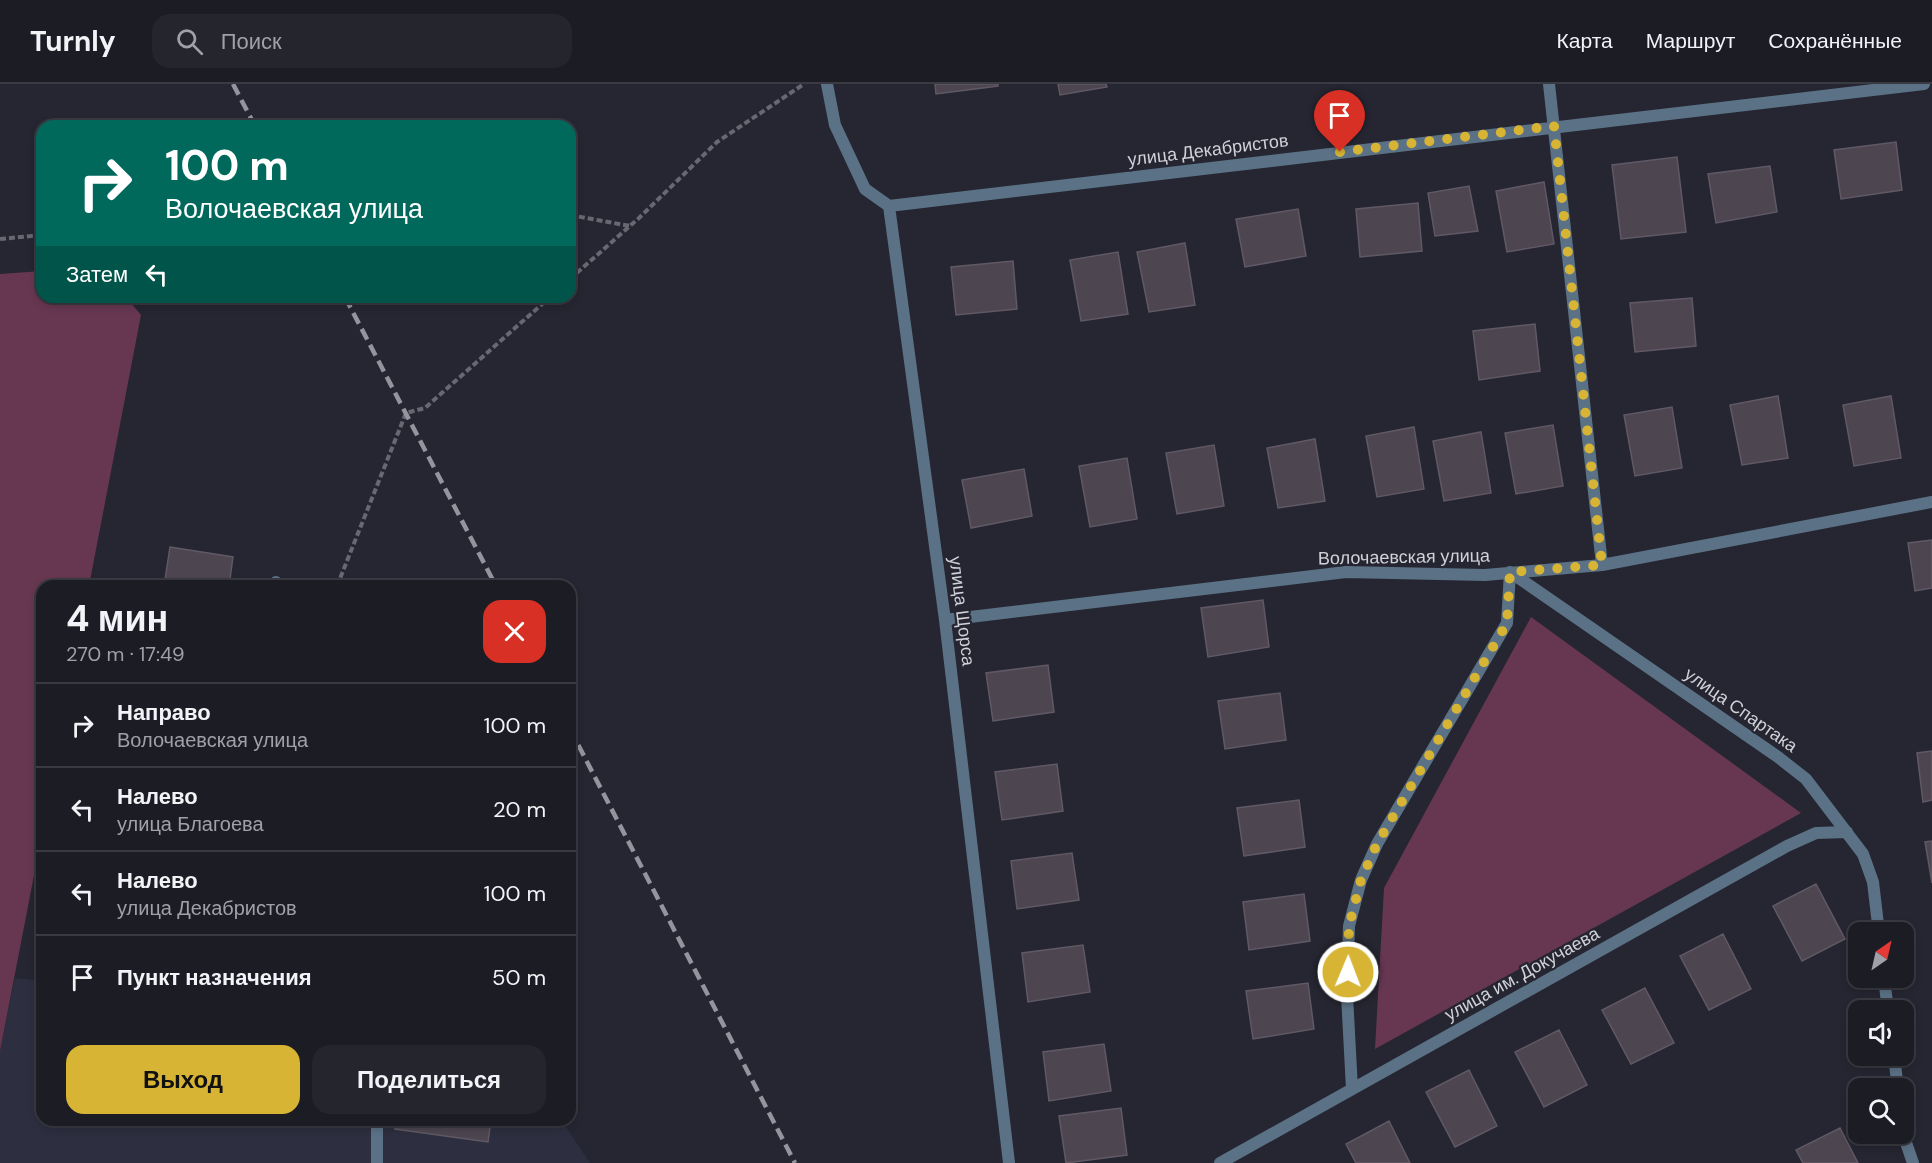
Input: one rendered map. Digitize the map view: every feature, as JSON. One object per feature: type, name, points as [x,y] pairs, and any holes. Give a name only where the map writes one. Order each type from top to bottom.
[{"type":"street","points":[[827,84],[835,125],[865,189],[889,206]]},
{"type":"street","points":[[1550,84],[1602,565]]},
{"type":"street","name":"улица Декабристов","points":[[889,206],[1924,84]]},
{"type":"street","name":"улица Щорса","points":[[889,206],[945,620],[1009,1163]]},
{"type":"street","name":"Волочаевская улица","points":[[945,620],[1346,572],[1485,575],[1602,565],[1932,502]]},
{"type":"street","points":[[1352,1089],[1347,995],[1349,926],[1361,880],[1377,844],[1507,623],[1510,572]]},
{"type":"street","name":"улица Спартака","points":[[1510,572],[1778,757],[1806,779],[1863,854],[1873,882],[1878,922]]},
{"type":"street","name":"улица им. Докучаева","points":[[1220,1163],[1787,846],[1816,833],[1847,832]]},
{"type":"street","points":[[377,1126],[377,1163]]},
{"type":"street","points":[[1906,1144],[1913,1163]]},
{"type":"path","points":[[576,274],[630,226],[717,142],[804,84]]},
{"type":"path","points":[[576,216],[630,226]]},
{"type":"path","points":[[0,239],[36,236]]},
{"type":"path","points":[[339,580],[406,413],[424,408],[543,303]]},
{"type":"shaded area","points":[[36,271],[36,303],[131,303],[141,315],[90,580],[36,580],[36,865],[0,1051],[0,274]]},
{"type":"shaded area","points":[[1531,617],[1801,813],[1375,1049],[1384,888]]},
{"type":"shaded area","points":[[15,978],[36,980],[36,1126],[565,1126],[590,1163],[0,1163],[0,1051]]},
{"type":"building","points":[[935,84],[998,84],[998,86],[936,94]]},
{"type":"building","points":[[1058,84],[1106,84],[1107,87],[1060,95]]},
{"type":"building","points":[[1896,142],[1902,190],[1841,199],[1834,150]]},
{"type":"building","points":[[1677,157],[1686,232],[1621,239],[1612,165]]},
{"type":"building","points":[[1770,166],[1777,212],[1716,223],[1708,174]]},
{"type":"building","points":[[1544,182],[1554,244],[1507,252],[1496,191]]},
{"type":"building","points":[[1469,186],[1478,231],[1435,236],[1428,193]]},
{"type":"building","points":[[1418,203],[1422,251],[1360,257],[1356,209]]},
{"type":"building","points":[[1298,209],[1306,256],[1245,267],[1236,219]]},
{"type":"building","points":[[1185,243],[1195,305],[1149,312],[1137,252]]},
{"type":"building","points":[[1118,252],[1128,314],[1081,321],[1070,260]]},
{"type":"building","points":[[1013,261],[1017,309],[956,315],[951,267]]},
{"type":"building","points":[[1692,298],[1696,346],[1635,352],[1630,303]]},
{"type":"building","points":[[1535,324],[1540,371],[1479,380],[1473,331]]},
{"type":"building","points":[[1778,396],[1788,458],[1742,465],[1730,405]]},
{"type":"building","points":[[1891,396],[1901,458],[1854,466],[1843,405]]},
{"type":"building","points":[[1672,407],[1682,468],[1635,476],[1624,415]]},
{"type":"building","points":[[1553,425],[1563,486],[1516,494],[1505,433]]},
{"type":"building","points":[[1414,427],[1424,489],[1377,497],[1366,436]]},
{"type":"building","points":[[1481,432],[1491,493],[1444,501],[1433,441]]},
{"type":"building","points":[[1315,439],[1325,501],[1278,508],[1267,448]]},
{"type":"building","points":[[1214,445],[1224,506],[1177,514],[1166,453]]},
{"type":"building","points":[[1127,458],[1137,519],[1090,527],[1079,466]]},
{"type":"building","points":[[1024,469],[1032,516],[971,528],[962,480]]},
{"type":"building","points":[[1932,540],[1932,588],[1915,591],[1908,543]]},
{"type":"building","points":[[170,547],[233,557],[230,580],[165,580]]},
{"type":"building","points":[[1263,600],[1269,647],[1208,657],[1201,608]]},
{"type":"building","points":[[1048,665],[1054,712],[993,721],[986,673]]},
{"type":"building","points":[[1280,693],[1286,740],[1225,749],[1218,701]]},
{"type":"building","points":[[1932,751],[1932,800],[1923,802],[1917,753]]},
{"type":"building","points":[[1057,764],[1063,811],[1002,820],[995,772]]},
{"type":"building","points":[[1299,800],[1305,847],[1244,856],[1237,808]]},
{"type":"building","points":[[1932,841],[1932,883],[1925,842]]},
{"type":"building","points":[[1072,853],[1079,900],[1017,909],[1011,861]]},
{"type":"building","points":[[1816,884],[1845,939],[1802,961],[1773,906]]},
{"type":"building","points":[[1304,894],[1310,941],[1249,950],[1243,902]]},
{"type":"building","points":[[1723,934],[1751,989],[1709,1010],[1680,956]]},
{"type":"building","points":[[1083,945],[1090,992],[1028,1002],[1022,953]]},
{"type":"building","points":[[1308,983],[1314,1029],[1253,1039],[1246,991]]},
{"type":"building","points":[[1645,988],[1674,1043],[1631,1064],[1602,1010]]},
{"type":"building","points":[[1559,1030],[1587,1085],[1544,1107],[1515,1052]]},
{"type":"building","points":[[1104,1044],[1111,1091],[1049,1101],[1043,1052]]},
{"type":"building","points":[[1469,1070],[1497,1126],[1455,1147],[1426,1092]]},
{"type":"building","points":[[1121,1108],[1127,1155],[1066,1163],[1059,1116]]},
{"type":"building","points":[[1389,1121],[1410,1163],[1356,1163],[1346,1144]]},
{"type":"building","points":[[396,1126],[490,1126],[488,1142],[395,1129]]},
{"type":"building","points":[[1840,1128],[1858,1163],[1803,1163],[1796,1150]]},
{"type":"railway","points":[[233,84],[252,120]]},
{"type":"railway","points":[[348,303],[493,580]]},
{"type":"railway","points":[[576,741],[795,1163]]},
{"type":"route","points":[[1340,152],[1554,126],[1602,565],[1510,572],[1507,623],[1377,844],[1361,880],[1349,926],[1348,972]]}]
